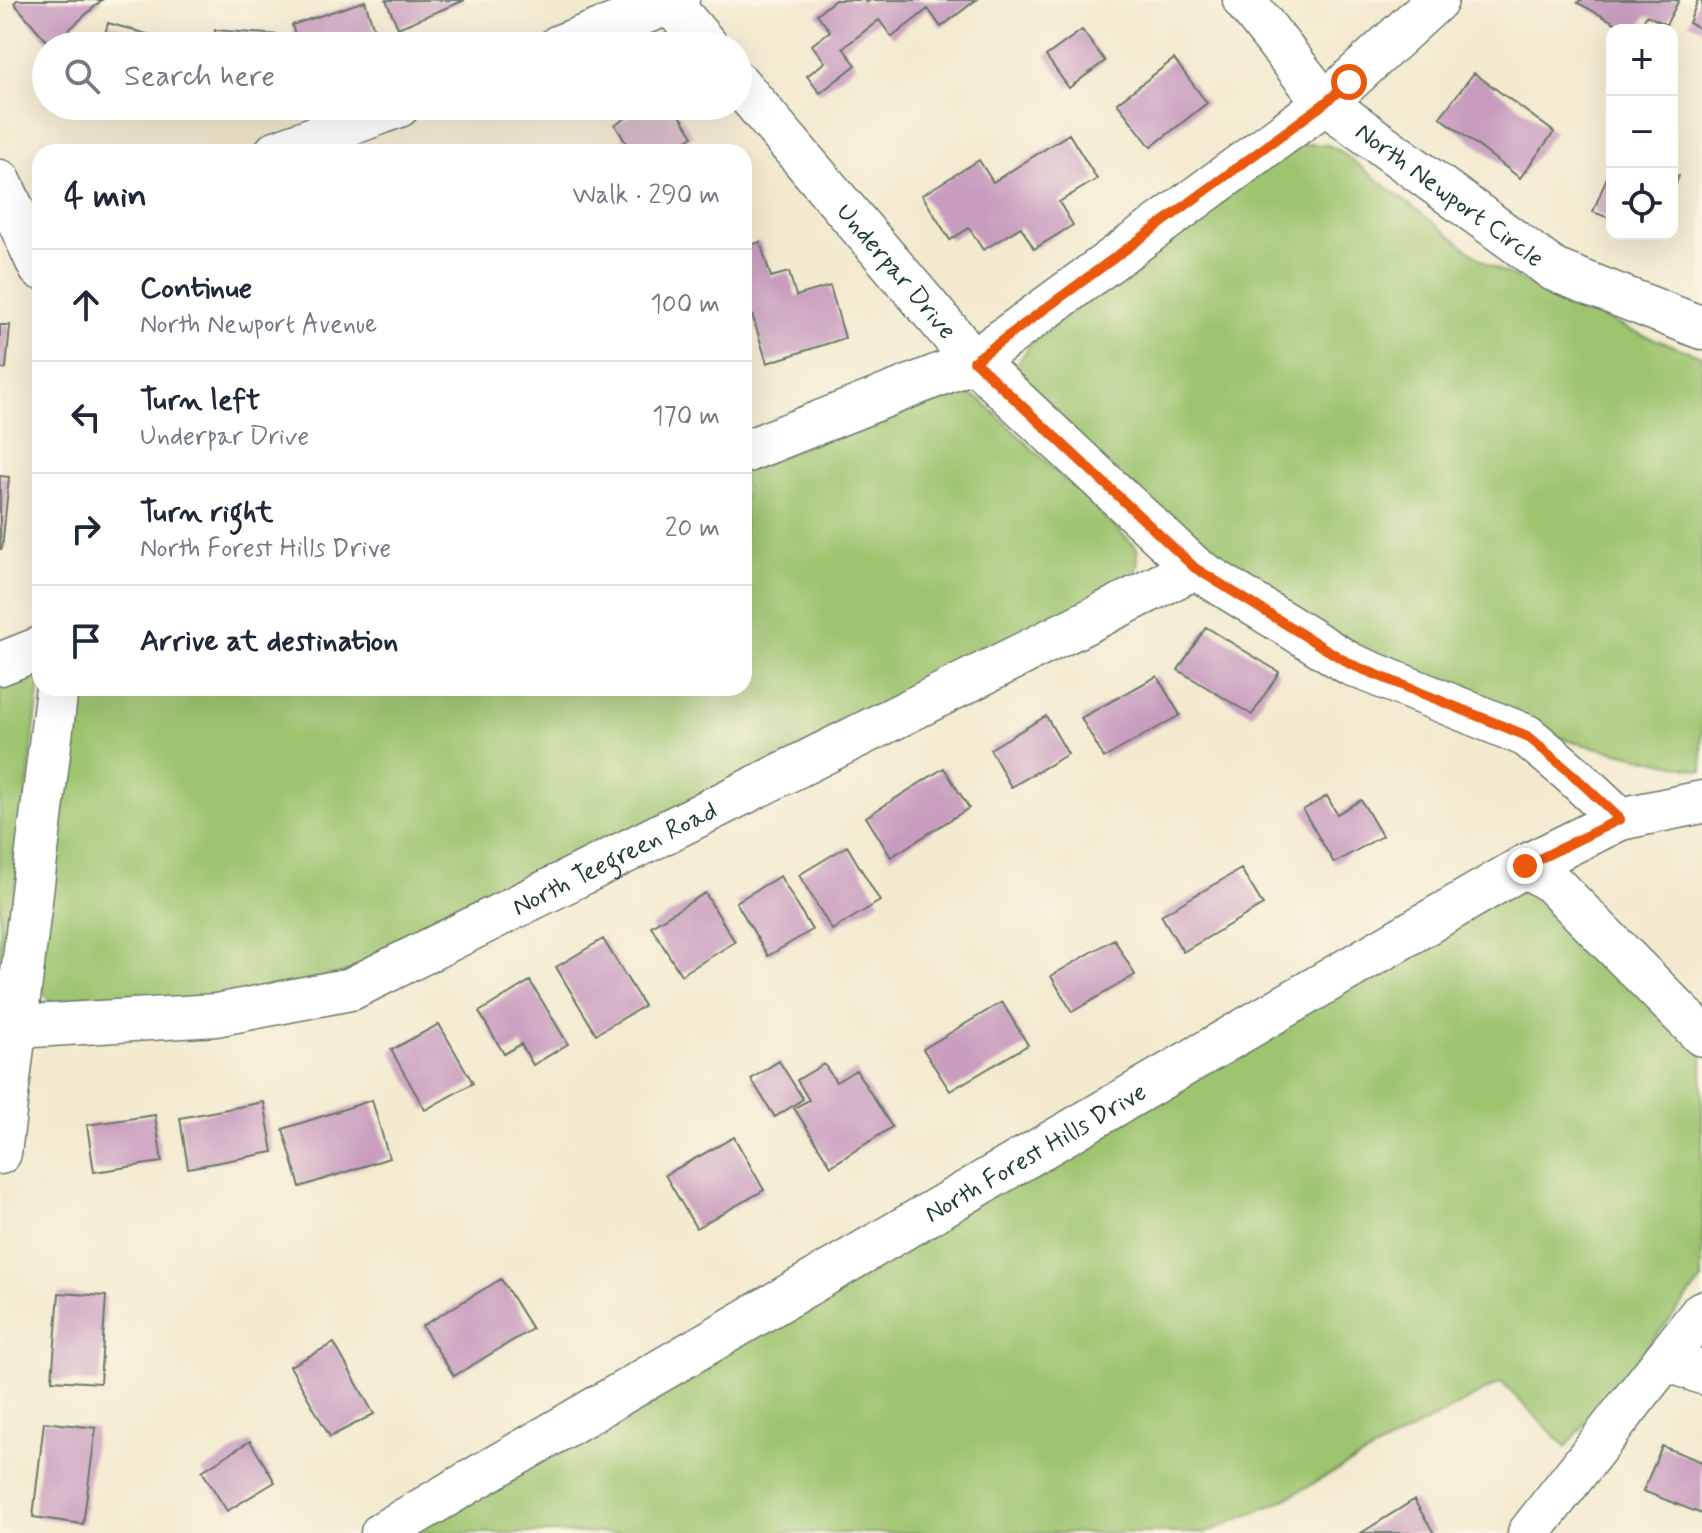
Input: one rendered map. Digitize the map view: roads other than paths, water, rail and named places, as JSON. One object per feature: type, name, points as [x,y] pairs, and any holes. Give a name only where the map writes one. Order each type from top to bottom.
[{"type":"street","name":"North Newport Circle","points":[[1244,0],[1325,103],[1554,270],[1702,328]]},
{"type":"street","points":[[752,449],[974,361],[1325,103],[1437,0]]},
{"type":"street","points":[[596,32],[675,2],[697,32]]},
{"type":"street","name":"Underpar Drive","points":[[752,99],[974,361],[1195,568],[1350,664],[1527,736],[1620,819]]},
{"type":"street","points":[[297,144],[362,120]]},
{"type":"street","points":[[11,195],[32,248]]},
{"type":"street","name":"North Teegreen Road","points":[[8,1027],[216,1015],[351,989],[1195,568]]},
{"type":"street","points":[[0,664],[32,651]]},
{"type":"street","points":[[0,1153],[8,1027],[56,696]]},
{"type":"street","name":"North Forest Hills Drive","points":[[382,1533],[1525,866],[1620,819],[1702,802]]},
{"type":"street","points":[[1525,866],[1550,881],[1702,1035]]},
{"type":"street","points":[[1529,1533],[1684,1366],[1702,1312]]}]
